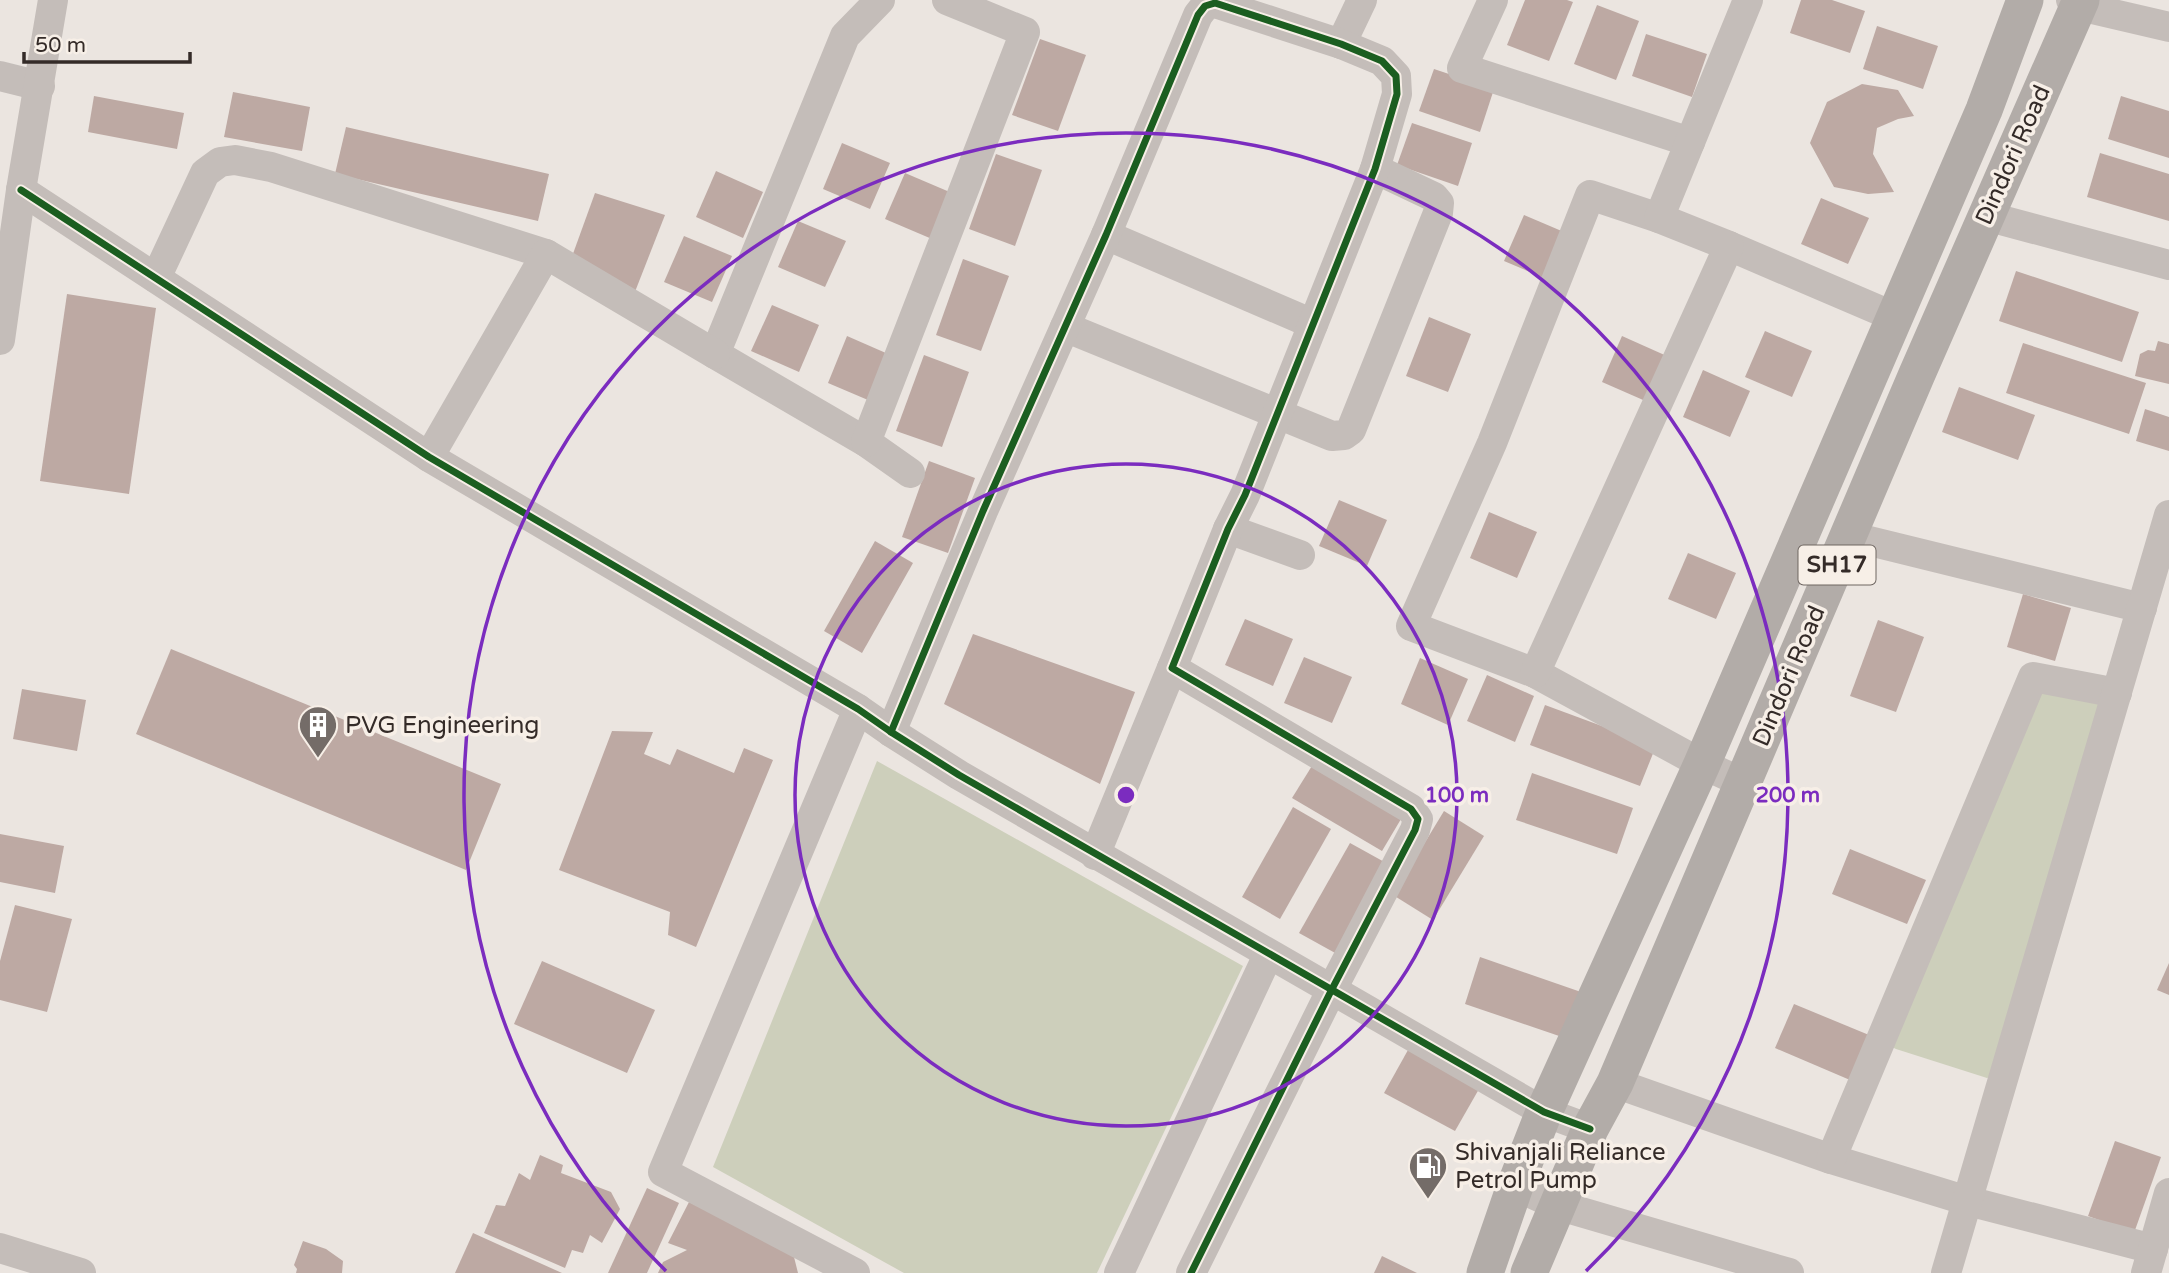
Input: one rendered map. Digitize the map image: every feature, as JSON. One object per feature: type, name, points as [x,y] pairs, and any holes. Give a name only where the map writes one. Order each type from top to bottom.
[{"type":"main road","points":[[1485,1273],[1515,1185],[1544,1112],[1702,764],[1984,110],[2025,0]]},
{"type":"main road","name":"Dindori Road","points":[[1529,1273],[1590,1129],[1615,1083],[2077,2]]},
{"type":"street","points":[[0,340],[21,190],[53,0]]},
{"type":"street","points":[[715,354],[845,36],[880,0]]},
{"type":"street","points":[[866,442],[1025,32],[947,0]]},
{"type":"street","points":[[1342,44],[1362,0]]},
{"type":"street","points":[[1493,0],[1462,68],[1690,142]]},
{"type":"street","points":[[1659,218],[1748,0]]},
{"type":"street","points":[[2077,2],[2169,27]]},
{"type":"street","points":[[891,732],[983,511],[1106,235],[1198,15],[1205,6],[1215,4],[1342,44],[1382,61],[1396,76],[1397,94],[1375,169],[1245,495],[1228,529],[1095,855]]},
{"type":"street","points":[[0,76],[40,86]]},
{"type":"street","points":[[156,278],[205,173],[220,163],[234,160],[271,167],[546,254],[866,442],[910,473]]},
{"type":"street","points":[[1065,327],[1332,436],[1344,435],[1351,430],[1438,213],[1439,203],[1434,197],[1375,169]]},
{"type":"street","points":[[21,190],[429,457],[858,709],[959,775],[1544,1112],[1590,1129]]},
{"type":"street","points":[[1743,783],[1702,764],[1535,673],[1411,625],[1492,443],[1590,195],[1659,218],[1729,246],[1895,317]]},
{"type":"street","points":[[1986,216],[2169,265]]},
{"type":"street","points":[[1106,235],[1313,324]]},
{"type":"street","points":[[1535,673],[1729,246]]},
{"type":"street","points":[[429,457],[546,254]]},
{"type":"street","points":[[1946,1273],[2169,515]]},
{"type":"street","points":[[1228,529],[1300,555]]},
{"type":"street","points":[[1849,536],[2141,608]]},
{"type":"street","points":[[1172,668],[1410,809],[1418,819],[1415,830],[1331,990],[1191,1273]]},
{"type":"street","points":[[1831,1159],[2033,677],[2117,693]]},
{"type":"street","points":[[855,1273],[663,1172],[858,709]]},
{"type":"street","points":[[1119,1273],[1268,955]]},
{"type":"street","points":[[1615,1083],[1831,1159],[2150,1261],[2169,1193]]},
{"type":"street","points":[[1515,1185],[1558,1205],[1789,1273]]},
{"type":"street","points":[[0,1248],[80,1273]]},
{"type":"green space","points":[[2032,691],[2106,704],[1995,1075],[1987,1078],[1890,1046]]},
{"type":"green space","points":[[877,761],[1243,966],[1097,1273],[904,1273],[713,1167]]},
{"type":"building","points":[[1525,0],[1573,2],[1549,61],[1507,45]]},
{"type":"building","points":[[1801,0],[1832,0],[1865,11],[1850,53],[1790,33]]},
{"type":"building","points":[[1597,5],[1639,21],[1616,80],[1574,64]]},
{"type":"building","points":[[1877,26],[1938,46],[1923,89],[1863,69]]},
{"type":"building","points":[[1646,34],[1707,54],[1692,97],[1632,76]]},
{"type":"building","points":[[1040,39],[1086,55],[1058,131],[1012,115]]},
{"type":"building","points":[[1434,69],[1494,89],[1480,132],[1419,111]]},
{"type":"building","points":[[1862,84],[1898,90],[1914,116],[1877,128],[1873,154],[1894,192],[1868,194],[1834,187],[1810,143],[1827,102]]},
{"type":"building","points":[[233,92],[310,107],[302,151],[224,137]]},
{"type":"building","points":[[94,96],[184,113],[177,149],[88,132]]},
{"type":"building","points":[[2121,96],[2169,111],[2169,158],[2108,139]]},
{"type":"building","points":[[1412,123],[1472,143],[1458,186],[1397,165]]},
{"type":"building","points":[[346,127],[549,174],[538,221],[335,174]]},
{"type":"building","points":[[842,143],[890,163],[870,209],[823,189]]},
{"type":"building","points":[[2100,153],[2169,174],[2169,221],[2087,197]]},
{"type":"building","points":[[996,154],[1042,170],[1015,246],[969,229]]},
{"type":"building","points":[[716,171],[763,192],[743,238],[696,217]]},
{"type":"building","points":[[905,173],[952,193],[932,239],[885,219]]},
{"type":"building","points":[[595,193],[665,215],[631,302],[570,262]]},
{"type":"building","points":[[1821,198],[1869,218],[1848,264],[1801,244]]},
{"type":"building","points":[[1524,215],[1571,235],[1551,281],[1504,261]]},
{"type":"building","points":[[798,221],[846,241],[825,287],[778,267]]},
{"type":"building","points":[[684,236],[732,256],[712,302],[664,282]]},
{"type":"building","points":[[963,259],[1009,276],[981,351],[936,335]]},
{"type":"building","points":[[2016,271],[2139,312],[2122,362],[1999,321]]},
{"type":"building","points":[[67,294],[156,308],[129,494],[40,481]]},
{"type":"building","points":[[772,305],[819,325],[799,372],[751,351]]},
{"type":"building","points":[[1429,317],[1471,334],[1448,392],[1406,376]]},
{"type":"building","points":[[1765,331],[1812,351],[1792,397],[1745,377]]},
{"type":"building","points":[[847,336],[895,357],[875,403],[828,383]]},
{"type":"building","points":[[1622,336],[1669,357],[1650,403],[1602,382]]},
{"type":"building","points":[[2158,341],[2169,344],[2169,384],[2135,376],[2140,354],[2148,350],[2155,351]]},
{"type":"building","points":[[2023,343],[2146,383],[2129,434],[2006,393]]},
{"type":"building","points":[[924,355],[969,372],[942,447],[896,431]]},
{"type":"building","points":[[1703,370],[1750,391],[1730,437],[1683,417]]},
{"type":"building","points":[[1959,387],[2035,415],[2018,460],[1942,432]]},
{"type":"building","points":[[2145,409],[2169,417],[2169,451],[2136,441]]},
{"type":"building","points":[[929,461],[975,478],[948,553],[902,537]]},
{"type":"building","points":[[1339,500],[1387,520],[1367,566],[1319,546]]},
{"type":"building","points":[[1489,512],[1537,532],[1517,578],[1470,558]]},
{"type":"building","points":[[875,541],[913,563],[862,653],[824,631]]},
{"type":"building","points":[[1688,553],[1736,573],[1716,619],[1668,599]]},
{"type":"building","points":[[2023,594],[2071,608],[2055,661],[2007,647]]},
{"type":"building","points":[[1245,619],[1293,639],[1273,686],[1225,665]]},
{"type":"building","points":[[1878,620],[1924,637],[1896,712],[1850,696]]},
{"type":"building","points":[[973,634],[1135,692],[1100,784],[944,704]]},
{"type":"building","name":"PVG Engineering","points":[[171,649],[501,784],[466,870],[136,734]]},
{"type":"building","points":[[1304,657],[1352,677],[1332,723],[1284,703]]},
{"type":"building","points":[[1420,658],[1468,679],[1448,725],[1401,704]]},
{"type":"building","points":[[1487,675],[1534,696],[1515,742],[1467,721]]},
{"type":"building","points":[[22,689],[86,700],[77,751],[13,739]]},
{"type":"building","points":[[1545,705],[1656,746],[1640,786],[1530,745]]},
{"type":"building","points":[[612,731],[653,732],[644,754],[670,765],[677,749],[734,773],[744,748],[773,760],[696,947],[668,935],[670,912],[559,870]]},
{"type":"building","points":[[1315,761],[1404,814],[1382,851],[1292,798]]},
{"type":"building","points":[[1532,773],[1633,808],[1617,854],[1516,820]]},
{"type":"building","points":[[1293,807],[1331,829],[1280,919],[1242,897]]},
{"type":"building","points":[[1444,811],[1484,836],[1433,920],[1393,895]]},
{"type":"building","points":[[0,834],[64,846],[55,893],[0,882]]},
{"type":"building","points":[[1350,843],[1388,864],[1337,954],[1299,933]]},
{"type":"building","points":[[1850,849],[1926,880],[1907,924],[1832,894]]},
{"type":"building","points":[[15,905],[72,919],[47,1012],[0,1000],[0,961]]},
{"type":"building","points":[[1480,957],[1581,992],[1565,1038],[1465,1004]]},
{"type":"building","points":[[542,961],[655,1010],[627,1073],[514,1024]]},
{"type":"building","points":[[2169,963],[2169,995],[2157,990]]},
{"type":"building","points":[[1794,1004],[1869,1035],[1850,1080],[1775,1048]]},
{"type":"building","points":[[1408,1050],[1479,1089],[1455,1131],[1384,1093]]},
{"type":"building","points":[[2115,1141],[2161,1157],[2134,1233],[2088,1216]]},
{"type":"building","points":[[540,1155],[563,1165],[561,1173],[611,1192],[620,1209],[602,1243],[590,1235],[583,1253],[572,1250],[565,1268],[484,1233],[496,1205],[505,1206],[519,1173],[530,1180]]},
{"type":"building","points":[[647,1188],[679,1203],[647,1273],[608,1273]]},
{"type":"building","points":[[689,1202],[793,1253],[798,1273],[658,1273],[663,1262],[687,1250],[668,1243]]},
{"type":"building","points":[[473,1233],[562,1273],[455,1273]]},
{"type":"building","points":[[303,1241],[326,1249],[343,1261],[342,1273],[296,1273],[294,1265]]},
{"type":"building","points":[[1382,1256],[1417,1273],[1374,1273]]},
{"type":"cycle path","points":[[891,732],[983,511],[1106,235],[1198,15],[1205,6],[1215,3],[1341,44],[1382,61],[1396,76],[1397,94],[1375,169],[1245,495],[1228,529],[1172,668],[1411,809],[1418,819],[1415,830],[1331,991],[1191,1273]]},
{"type":"cycle path","points":[[21,190],[429,457],[858,709],[959,775],[1544,1112],[1590,1129]]},
{"type":"place","name":"PVG Engineering","points":[[318,759]]},
{"type":"place","name":"Shivanjali Reliance Petrol Pump","points":[[1428,1200]]}]
